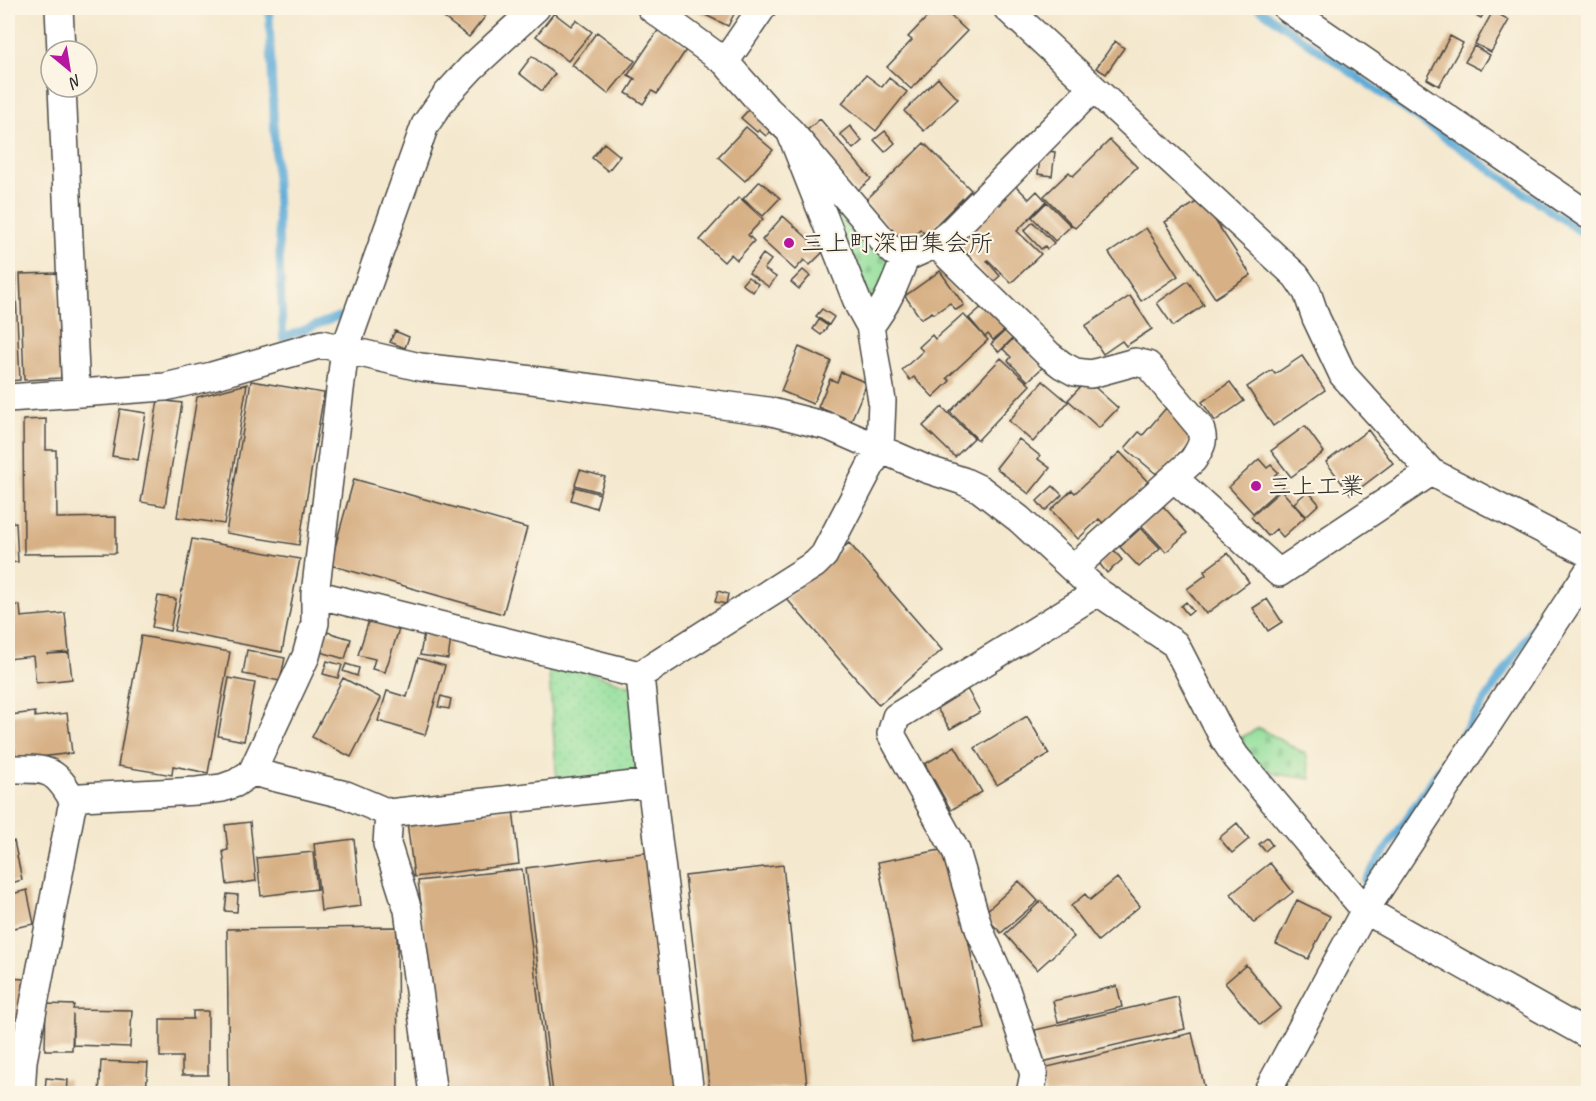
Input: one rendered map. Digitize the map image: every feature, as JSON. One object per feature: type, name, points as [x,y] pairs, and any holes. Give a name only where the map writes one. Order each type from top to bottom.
[{"type":"street","points":[[59,8],[60,39]]},
{"type":"street","points":[[21,1094],[23,1061],[74,802],[81,797],[222,788],[236,783],[252,772],[306,656],[315,623],[315,594],[345,349],[425,125],[446,95],[471,68],[536,8]]},
{"type":"street","points":[[651,8],[725,62],[790,131],[885,243],[905,258]]},
{"type":"street","points":[[725,62],[762,8]]},
{"type":"street","points":[[1007,8],[1296,276],[1307,292],[1316,318],[1343,375],[1431,472],[1588,553]]},
{"type":"street","points":[[1287,8],[1588,215]]},
{"type":"street","points":[[870,326],[884,309],[905,258],[936,244],[951,232],[1093,88]]},
{"type":"street","points":[[63,99],[76,393]]},
{"type":"street","points":[[315,594],[640,675],[815,564],[824,555],[880,448],[882,401],[870,326],[859,306],[790,131]]},
{"type":"street","points":[[936,244],[1062,366],[1075,372],[1091,374],[1135,362],[1148,365],[1199,426],[1203,436],[1201,447],[1193,460],[1073,569]]},
{"type":"street","points":[[8,398],[165,387],[212,376],[322,344],[420,367],[768,411],[830,427],[980,489],[1019,519],[1098,592],[1175,644],[1224,739],[1236,757],[1365,910],[1588,1035]]},
{"type":"street","points":[[1174,478],[1279,573],[1431,472]]},
{"type":"street","points":[[1266,1094],[1365,910],[1588,572]]},
{"type":"street","points":[[1030,1094],[1034,1074],[1006,990],[979,929],[956,851],[891,734],[897,717],[1098,592]]},
{"type":"street","points":[[640,675],[651,783],[690,1094]]},
{"type":"street","points":[[8,769],[42,769],[51,772],[60,780],[74,802]]},
{"type":"street","points":[[252,772],[346,795],[389,813],[651,783]]},
{"type":"street","points":[[389,813],[387,844],[408,910],[433,1094]]},
{"type":"green space","points":[[819,175],[893,263],[870,308]]},
{"type":"green space","points":[[548,660],[632,686],[639,764],[634,773],[557,782]]},
{"type":"green space","points":[[1259,728],[1306,754],[1311,779],[1275,774],[1252,760],[1240,738]]},
{"type":"building","points":[[438,8],[474,8],[485,17],[469,37],[435,11]]},
{"type":"building","points":[[476,8],[492,8],[486,15]]},
{"type":"building","points":[[691,8],[737,8],[728,26]]},
{"type":"building","points":[[936,8],[942,8],[967,31],[911,89],[887,67],[912,40],[908,37]]},
{"type":"building","points":[[1472,8],[1487,8],[1481,18],[1470,12]]},
{"type":"building","points":[[1493,11],[1509,20],[1491,52],[1475,44]]},
{"type":"building","points":[[554,13],[571,26],[576,20],[592,32],[568,61],[536,36]]},
{"type":"building","points":[[659,29],[688,47],[657,94],[652,91],[643,104],[626,93],[635,79],[628,75]]},
{"type":"building","points":[[597,32],[635,61],[608,94],[572,65]]},
{"type":"building","points":[[1450,36],[1463,43],[1439,86],[1427,79]]},
{"type":"building","points":[[1115,41],[1124,48],[1106,74],[1096,68]]},
{"type":"building","points":[[1474,46],[1490,55],[1481,70],[1465,62]]},
{"type":"building","points":[[532,56],[555,74],[542,91],[519,73]]},
{"type":"building","points":[[866,75],[882,87],[889,78],[907,92],[876,131],[842,103]]},
{"type":"building","points":[[938,78],[958,99],[924,131],[904,111]]},
{"type":"building","points":[[753,105],[785,134],[779,140],[770,132],[766,136],[759,130],[757,132],[741,118]]},
{"type":"building","points":[[820,119],[871,179],[856,192],[805,132]]},
{"type":"building","points":[[850,126],[862,141],[853,149],[840,134]]},
{"type":"building","points":[[746,127],[773,150],[745,181],[718,157]]},
{"type":"building","points":[[885,131],[895,143],[885,152],[874,140]]},
{"type":"building","points":[[1110,140],[1137,167],[1075,228],[1044,196],[1069,172],[1073,176]]},
{"type":"building","points":[[604,143],[620,156],[608,171],[592,158]]},
{"type":"building","points":[[924,143],[971,190],[926,235],[920,229],[905,243],[864,202]]},
{"type":"building","points":[[1041,150],[1055,152],[1052,176],[1038,174]]},
{"type":"building","points":[[760,181],[780,198],[763,216],[743,199]]},
{"type":"building","points":[[1015,185],[1029,199],[1037,191],[1046,201],[1017,231],[1041,254],[1011,283],[988,260],[1000,276],[992,283],[956,242],[997,202],[1000,205],[1006,199],[1004,196]]},
{"type":"building","points":[[739,197],[763,219],[748,235],[754,241],[737,260],[731,254],[724,262],[700,240]]},
{"type":"building","points":[[1201,199],[1251,275],[1215,298],[1165,222]]},
{"type":"building","points":[[1047,202],[1071,226],[1055,241],[1032,217]]},
{"type":"building","name":"三上町深田集会所","points":[[783,216],[823,252],[810,265],[804,260],[795,270],[762,240]]},
{"type":"building","points":[[1033,222],[1054,243],[1047,249],[1045,246],[1041,249],[1024,231]]},
{"type":"building","points":[[1146,228],[1178,276],[1141,301],[1109,253]]},
{"type":"building","points":[[763,254],[771,260],[764,269],[776,277],[769,287],[749,273]]},
{"type":"building","points":[[803,270],[810,276],[799,289],[791,282]]},
{"type":"building","points":[[940,271],[964,305],[956,310],[950,303],[934,314],[932,312],[921,319],[905,296]]},
{"type":"building","points":[[57,273],[61,378],[24,380],[20,274]]},
{"type":"building","points":[[15,274],[20,380],[8,381],[8,275]]},
{"type":"building","points":[[748,277],[758,284],[753,292],[742,284]]},
{"type":"building","points":[[1188,281],[1204,305],[1173,326],[1157,303]]},
{"type":"building","points":[[1130,296],[1152,329],[1126,346],[1122,341],[1103,354],[1085,326]]},
{"type":"building","points":[[984,305],[1006,329],[993,340],[988,334],[985,337],[969,318]]},
{"type":"building","points":[[822,309],[834,317],[829,325],[816,316]]},
{"type":"building","points":[[963,314],[988,340],[947,378],[950,381],[933,397],[914,377],[910,380],[902,370],[923,351],[919,347],[932,335],[935,339]]},
{"type":"building","points":[[819,320],[828,326],[821,335],[813,329]]},
{"type":"building","points":[[1006,330],[1014,337],[999,352],[991,344]]},
{"type":"building","points":[[395,331],[409,337],[405,348],[390,342]]},
{"type":"building","points":[[1014,338],[1043,367],[1028,381],[1008,361],[1011,357],[1003,349]]},
{"type":"building","points":[[799,347],[831,361],[813,404],[781,391]]},
{"type":"building","points":[[1302,356],[1325,390],[1273,426],[1247,387],[1272,370],[1275,374]]},
{"type":"building","points":[[1001,358],[1030,385],[978,440],[950,412]]},
{"type":"building","points":[[841,372],[867,383],[851,421],[818,407],[830,379],[837,382]]},
{"type":"building","points":[[1087,380],[1118,408],[1099,428],[1068,400]]},
{"type":"building","points":[[251,381],[324,393],[299,545],[226,533]]},
{"type":"building","points":[[1043,381],[1068,402],[1033,442],[1009,421]]},
{"type":"building","points":[[1230,382],[1244,401],[1215,421],[1202,402]]},
{"type":"building","points":[[247,384],[224,524],[177,517],[197,397]]},
{"type":"building","points":[[158,400],[182,403],[165,506],[141,502]]},
{"type":"building","points":[[942,407],[974,438],[955,457],[923,426]]},
{"type":"building","points":[[1166,408],[1196,433],[1160,477],[1125,448],[1139,432],[1143,435]]},
{"type":"building","points":[[120,409],[146,413],[138,460],[112,456]]},
{"type":"building","points":[[46,419],[46,450],[56,450],[57,518],[116,517],[116,553],[24,554],[23,420]]},
{"type":"building","points":[[1305,426],[1324,452],[1291,477],[1271,451]]},
{"type":"building","points":[[1368,430],[1393,463],[1351,495],[1326,462]]},
{"type":"building","points":[[1019,439],[1040,456],[1038,459],[1050,468],[1029,494],[996,468]]},
{"type":"building","points":[[1120,452],[1148,482],[1104,524],[1099,519],[1078,539],[1051,510],[1072,490],[1075,493]]},
{"type":"building","name":"三上工業","points":[[1259,459],[1267,468],[1271,465],[1278,472],[1274,476],[1283,486],[1253,513],[1229,487]]},
{"type":"building","points":[[580,470],[605,477],[600,492],[575,485]]},
{"type":"building","points":[[354,479],[527,528],[503,614],[330,565]]},
{"type":"building","points":[[1053,486],[1062,495],[1045,511],[1037,501]]},
{"type":"building","points":[[575,487],[600,494],[596,508],[571,500]]},
{"type":"building","points":[[1281,490],[1305,517],[1283,537],[1276,529],[1268,536],[1251,517]]},
{"type":"building","points":[[1308,491],[1319,504],[1306,516],[1294,503]]},
{"type":"building","points":[[1163,506],[1187,533],[1166,552],[1141,525]]},
{"type":"building","points":[[16,522],[18,562],[8,563],[8,523]]},
{"type":"building","points":[[1141,528],[1160,548],[1139,567],[1120,547]]},
{"type":"building","points":[[192,539],[300,559],[282,652],[174,631]]},
{"type":"building","points":[[849,543],[942,650],[879,705],[786,598]]},
{"type":"building","points":[[1114,550],[1122,560],[1107,573],[1099,563]]},
{"type":"building","points":[[1228,553],[1249,582],[1206,614],[1187,589],[1206,575],[1204,571]]},
{"type":"building","points":[[718,591],[728,594],[726,604],[715,602]]},
{"type":"building","points":[[158,596],[176,599],[170,631],[152,627]]},
{"type":"building","points":[[1267,599],[1282,622],[1268,631],[1253,608]]},
{"type":"building","points":[[1186,602],[1193,611],[1188,615],[1181,606]]},
{"type":"building","points":[[20,605],[21,617],[65,613],[69,652],[46,654],[69,653],[72,679],[36,683],[33,656],[8,659],[8,606]]},
{"type":"building","points":[[370,617],[400,626],[385,672],[372,669],[375,659],[358,655]]},
{"type":"building","points":[[327,632],[351,639],[345,659],[321,652]]},
{"type":"building","points":[[424,633],[451,638],[448,659],[420,655]]},
{"type":"building","points":[[141,636],[230,652],[208,773],[173,766],[172,775],[118,766]]},
{"type":"building","points":[[247,650],[285,658],[280,681],[243,674]]},
{"type":"building","points":[[418,658],[445,666],[425,735],[378,721],[387,691],[407,697]]},
{"type":"building","points":[[327,661],[342,665],[338,678],[323,674]]},
{"type":"building","points":[[346,664],[359,668],[357,676],[343,671]]},
{"type":"building","points":[[229,678],[255,683],[244,741],[218,736]]},
{"type":"building","points":[[343,678],[381,698],[351,757],[312,737]]},
{"type":"building","points":[[967,689],[980,712],[950,729],[936,707]]},
{"type":"building","points":[[441,696],[451,699],[449,709],[438,707]]},
{"type":"building","points":[[35,712],[35,717],[67,713],[72,753],[16,760],[10,715]]},
{"type":"building","points":[[1027,716],[1049,754],[997,785],[975,748]]},
{"type":"building","points":[[955,746],[982,792],[951,810],[925,764]]},
{"type":"building","points":[[513,809],[519,864],[414,877],[407,822]]},
{"type":"building","points":[[250,822],[256,881],[227,885],[223,851],[228,850],[225,825]]},
{"type":"building","points":[[1237,823],[1249,839],[1232,853],[1219,838]]},
{"type":"building","points":[[1267,838],[1272,845],[1265,851],[1259,844]]},
{"type":"building","points":[[354,839],[361,906],[321,911],[314,844]]},
{"type":"building","points":[[14,841],[22,880],[8,884],[8,842]]},
{"type":"building","points":[[951,848],[985,1029],[912,1043],[878,862]]},
{"type":"building","points":[[313,852],[317,889],[261,896],[257,858]]},
{"type":"building","points":[[651,852],[681,1094],[553,1094],[526,868]]},
{"type":"building","points":[[1270,863],[1293,892],[1254,923],[1231,894]]},
{"type":"building","points":[[783,865],[807,1085],[734,1094],[710,1094],[685,876]]},
{"type":"building","points":[[522,869],[550,1094],[445,1094],[418,881]]},
{"type":"building","points":[[1117,878],[1140,906],[1098,941],[1071,906],[1085,894],[1090,900]]},
{"type":"building","points":[[1019,881],[1038,901],[1001,933],[983,914]]},
{"type":"building","points":[[27,890],[34,924],[8,929],[8,895]]},
{"type":"building","points":[[227,894],[238,895],[237,912],[225,911]]},
{"type":"building","points":[[1297,900],[1330,916],[1308,959],[1276,944]]},
{"type":"building","points":[[1041,901],[1074,937],[1037,970],[1005,934]]},
{"type":"building","points":[[397,927],[398,1094],[229,1094],[227,929]]},
{"type":"building","points":[[1246,965],[1281,1008],[1260,1025],[1225,983]]},
{"type":"building","points":[[8,978],[24,979],[19,1023],[8,1022]]},
{"type":"building","points":[[1117,986],[1122,1007],[1058,1022],[1053,1001]]},
{"type":"building","points":[[1178,997],[1185,1029],[1042,1062],[1035,1030]]},
{"type":"building","points":[[46,1004],[74,1005],[73,1009],[132,1010],[130,1047],[73,1045],[73,1014],[72,1050],[45,1050]]},
{"type":"building","points":[[193,1011],[208,1011],[208,1075],[182,1075],[182,1057],[160,1057],[160,1019],[193,1019]]},
{"type":"building","points":[[1192,1033],[1206,1094],[1045,1094],[1039,1069]]},
{"type":"building","points":[[101,1061],[148,1063],[146,1094],[99,1094]]},
{"type":"building","points":[[46,1078],[68,1080],[67,1094],[45,1094]]},
{"type":"building","points":[[818,1089],[818,1094],[789,1094],[789,1092]]},
{"type":"waterway","points":[[269,8],[283,338],[339,316]]},
{"type":"waterway","points":[[1258,8],[1588,237]]},
{"type":"waterway","points":[[1365,881],[1577,562]]},
{"type":"place","name":"三上町深田集会所","points":[[789,243]]},
{"type":"place","name":"三上工業","points":[[1256,486]]}]
